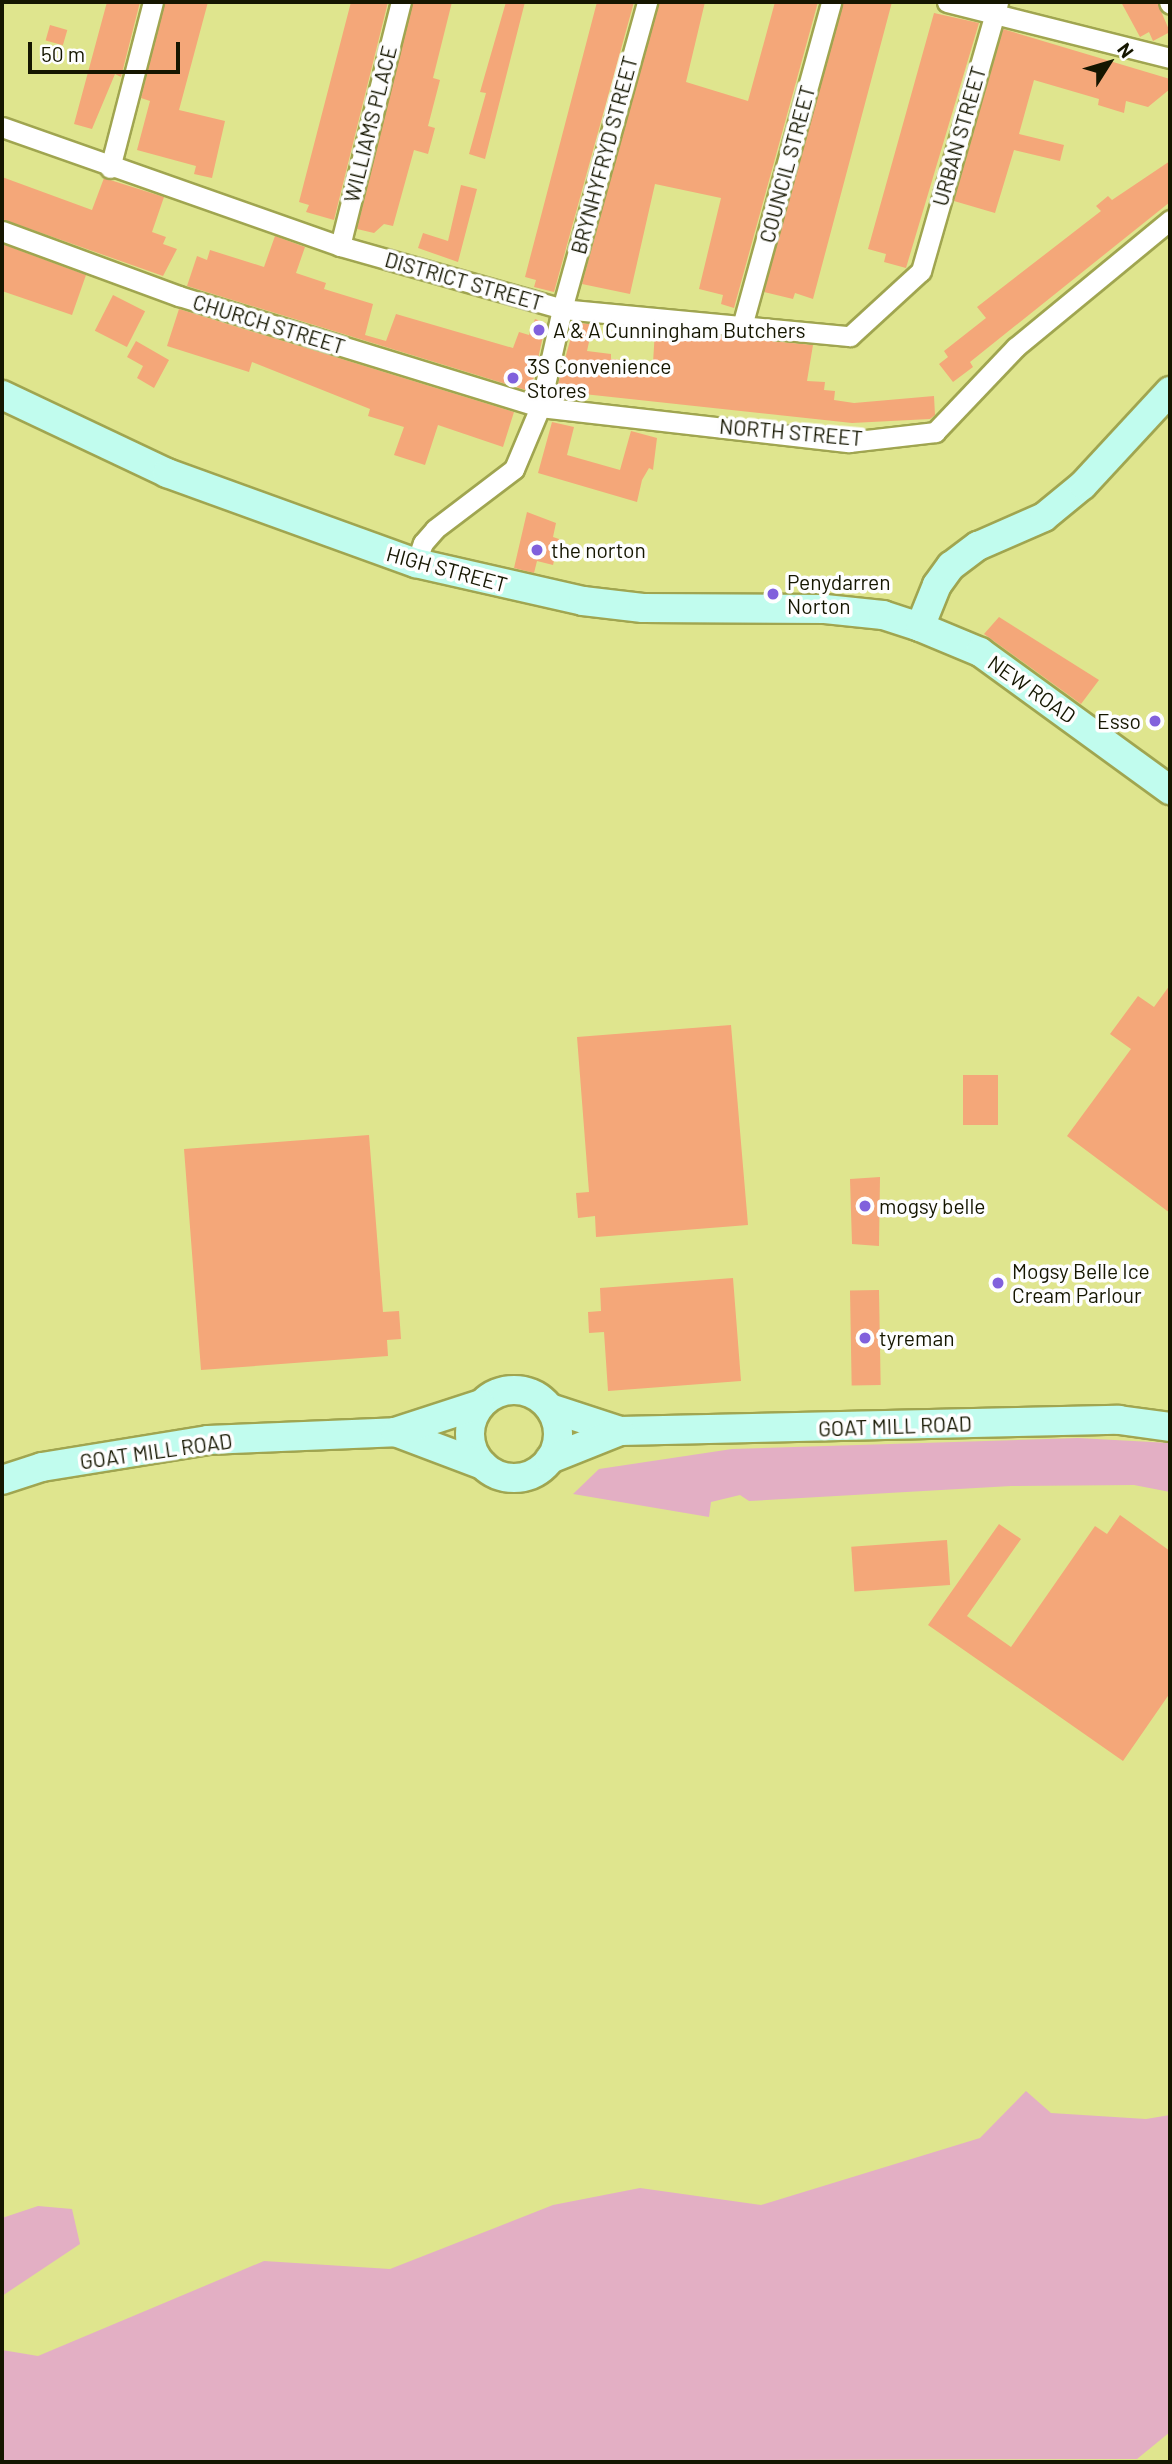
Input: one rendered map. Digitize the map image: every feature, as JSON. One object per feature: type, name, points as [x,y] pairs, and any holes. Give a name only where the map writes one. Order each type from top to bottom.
[{"type":"street","points":[[110,168],[153,2]]},
{"type":"street","name":"WILLIAMS PLACE","points":[[340,246],[401,2]]},
{"type":"street","name":"BRYNHYFRYD STREET","points":[[416,564],[423,543],[435,529],[514,469],[540,407],[562,309],[647,2]]},
{"type":"street","name":"COUNCIL STREET","points":[[742,326],[831,2]]},
{"type":"street","points":[[947,2],[996,8],[1170,58]]},
{"type":"street","name":"URBAN STREET","points":[[921,271],[996,8]]},
{"type":"street","name":"DISTRICT STREET","points":[[2,127],[110,168],[340,246],[562,309],[849,336],[921,271]]},
{"type":"street","name":"NORTH STREET","points":[[540,407],[849,442],[935,432],[1016,347],[1170,220]]},
{"type":"street","name":"CHURCH STREET","points":[[2,231],[179,296],[540,407]]},
{"type":"street","points":[[920,627],[937,585],[951,566],[978,546],[1044,517],[1083,485],[1170,391]]},
{"type":"street","name":"HIGH STREET","points":[[2,395],[167,473],[416,564],[583,601],[643,608],[825,609],[883,615],[920,627]]},
{"type":"street","name":"NEW ROAD","points":[[920,627],[980,652],[1170,790]]},
{"type":"street","points":[[522,1390],[550,1408],[558,1439],[550,1459],[534,1474],[513,1478],[483,1465],[470,1435],[481,1404],[500,1392],[522,1390]]},
{"type":"street","name":"GOAT MILL ROAD","points":[[2,1480],[42,1468],[208,1440],[396,1432],[481,1404]]},
{"type":"street","name":"GOAT MILL ROAD","points":[[550,1408],[620,1431],[1106,1420],[1170,1427]]},
{"type":"street","name":"GOAT MILL ROAD","points":[[550,1459],[620,1431]]},
{"type":"street","name":"GOAT MILL ROAD","points":[[396,1432],[483,1465]]},
{"type":"shaded area","points":[[1078,1438],[1170,1443],[1170,1492],[1134,1485],[1011,1486],[749,1501],[740,1495],[711,1502],[709,1517],[573,1494],[599,1469],[732,1449]]},
{"type":"shaded area","points":[[1026,2091],[1051,2113],[1146,2119],[1170,2115],[1170,2432],[1137,2459],[2,2462],[2,2350],[38,2356],[264,2261],[390,2269],[553,2205],[640,2188],[761,2205],[980,2138]]},
{"type":"shaded area","points":[[38,2206],[72,2209],[80,2244],[2,2296],[2,2218]]},
{"type":"building","points":[[107,2],[140,2],[121,77],[115,74],[92,129],[74,124]]},
{"type":"building","points":[[165,2],[208,2],[179,110],[225,121],[212,178],[194,174],[196,166],[137,150],[150,101],[141,98]]},
{"type":"building","points":[[351,2],[388,2],[334,220],[306,212],[309,205],[299,202]]},
{"type":"building","points":[[413,2],[452,2],[433,78],[440,80],[428,126],[435,128],[428,154],[414,150],[393,226],[384,224],[374,233],[357,229]]},
{"type":"building","points":[[506,2],[525,2],[485,159],[469,154],[486,93],[480,92]]},
{"type":"building","points":[[597,2],[634,2],[554,292],[534,287],[536,280],[525,277]]},
{"type":"building","points":[[659,2],[705,2],[686,82],[748,101],[775,2],[818,2],[734,308],[721,304],[723,295],[699,289],[721,198],[655,184],[630,294],[582,284]]},
{"type":"building","points":[[843,2],[892,2],[813,299],[795,293],[793,299],[764,292]]},
{"type":"building","points":[[1121,2],[1157,2],[1170,32],[1153,41],[1149,32],[1140,37]]},
{"type":"building","points":[[934,13],[979,23],[906,268],[884,262],[886,254],[868,249]]},
{"type":"building","points":[[50,25],[67,30],[63,45],[46,40]]},
{"type":"building","points":[[1003,29],[1170,79],[1170,89],[1148,107],[1126,101],[1124,113],[1098,105],[1099,99],[1034,80],[1019,134],[1064,145],[1060,161],[1014,150],[995,213],[954,201]]},
{"type":"building","points":[[1170,161],[1170,202],[970,362],[973,367],[953,382],[939,364],[948,357],[944,351],[986,318],[977,307],[1101,211],[1096,206],[1108,196],[1112,200]]},
{"type":"building","points":[[2,177],[92,210],[104,178],[164,197],[152,232],[166,237],[163,244],[177,249],[163,276],[2,219]]},
{"type":"building","points":[[461,185],[477,189],[458,262],[418,248],[423,233],[448,241]]},
{"type":"building","points":[[275,236],[305,247],[296,273],[326,283],[324,289],[373,304],[365,335],[386,341],[396,314],[513,348],[519,332],[529,335],[535,319],[546,323],[529,391],[187,286],[197,256],[207,260],[210,250],[264,267]]},
{"type":"building","points":[[2,244],[86,275],[72,315],[2,291]]},
{"type":"building","points":[[113,295],[145,311],[127,347],[95,331]]},
{"type":"building","points":[[179,309],[514,412],[503,447],[438,425],[425,465],[394,455],[404,427],[368,416],[370,409],[252,362],[249,372],[167,346]]},
{"type":"building","points":[[575,323],[593,324],[587,351],[611,354],[611,359],[653,363],[655,330],[813,345],[807,381],[825,382],[824,390],[835,391],[834,400],[854,403],[934,396],[935,415],[930,419],[852,423],[556,391]]},
{"type":"building","points":[[136,341],[169,360],[154,388],[137,378],[143,366],[127,357]]},
{"type":"building","points":[[552,422],[574,427],[567,455],[620,470],[631,431],[657,438],[653,470],[649,468],[642,480],[637,502],[538,473]]},
{"type":"building","name":"the norton","points":[[527,512],[556,523],[553,537],[559,539],[553,565],[537,561],[534,573],[514,568]]},
{"type":"building","points":[[999,617],[1099,680],[1081,704],[984,634]]},
{"type":"building","points":[[1170,985],[1170,1213],[1067,1136],[1131,1049],[1110,1034],[1138,996],[1154,1007]]},
{"type":"building","points":[[731,1025],[748,1225],[596,1237],[595,1216],[578,1218],[576,1193],[589,1192],[577,1037]]},
{"type":"building","points":[[963,1075],[998,1075],[998,1125],[963,1125]]},
{"type":"building","points":[[369,1135],[383,1312],[399,1311],[401,1339],[387,1340],[388,1356],[201,1370],[184,1149]]},
{"type":"building","name":"mogsy belle","points":[[880,1177],[879,1246],[852,1244],[850,1179]]},
{"type":"building","points":[[733,1278],[741,1381],[608,1391],[604,1332],[589,1333],[588,1312],[601,1311],[600,1288]]},
{"type":"building","name":"tyreman","points":[[879,1290],[881,1385],[852,1385],[850,1291]]},
{"type":"building","points":[[1120,1515],[1170,1551],[1170,1693],[1123,1761],[928,1625],[999,1524],[1021,1539],[967,1616],[1011,1647],[1095,1526],[1107,1534]]},
{"type":"building","points":[[947,1540],[950,1585],[854,1592],[851,1547]]},
{"type":"place","name":"A & A Cunningham Butchers","points":[[539,330]]},
{"type":"place","name":"3S Convenience Stores","points":[[513,378]]},
{"type":"place","name":"the norton","points":[[537,550]]},
{"type":"place","name":"Penydarren Norton","points":[[773,594]]},
{"type":"place","name":"Esso","points":[[1155,721]]},
{"type":"place","name":"mogsy belle","points":[[865,1206]]},
{"type":"place","name":"Mogsy Belle Ice Cream Parlour","points":[[998,1283]]},
{"type":"place","name":"tyreman","points":[[865,1338]]}]
